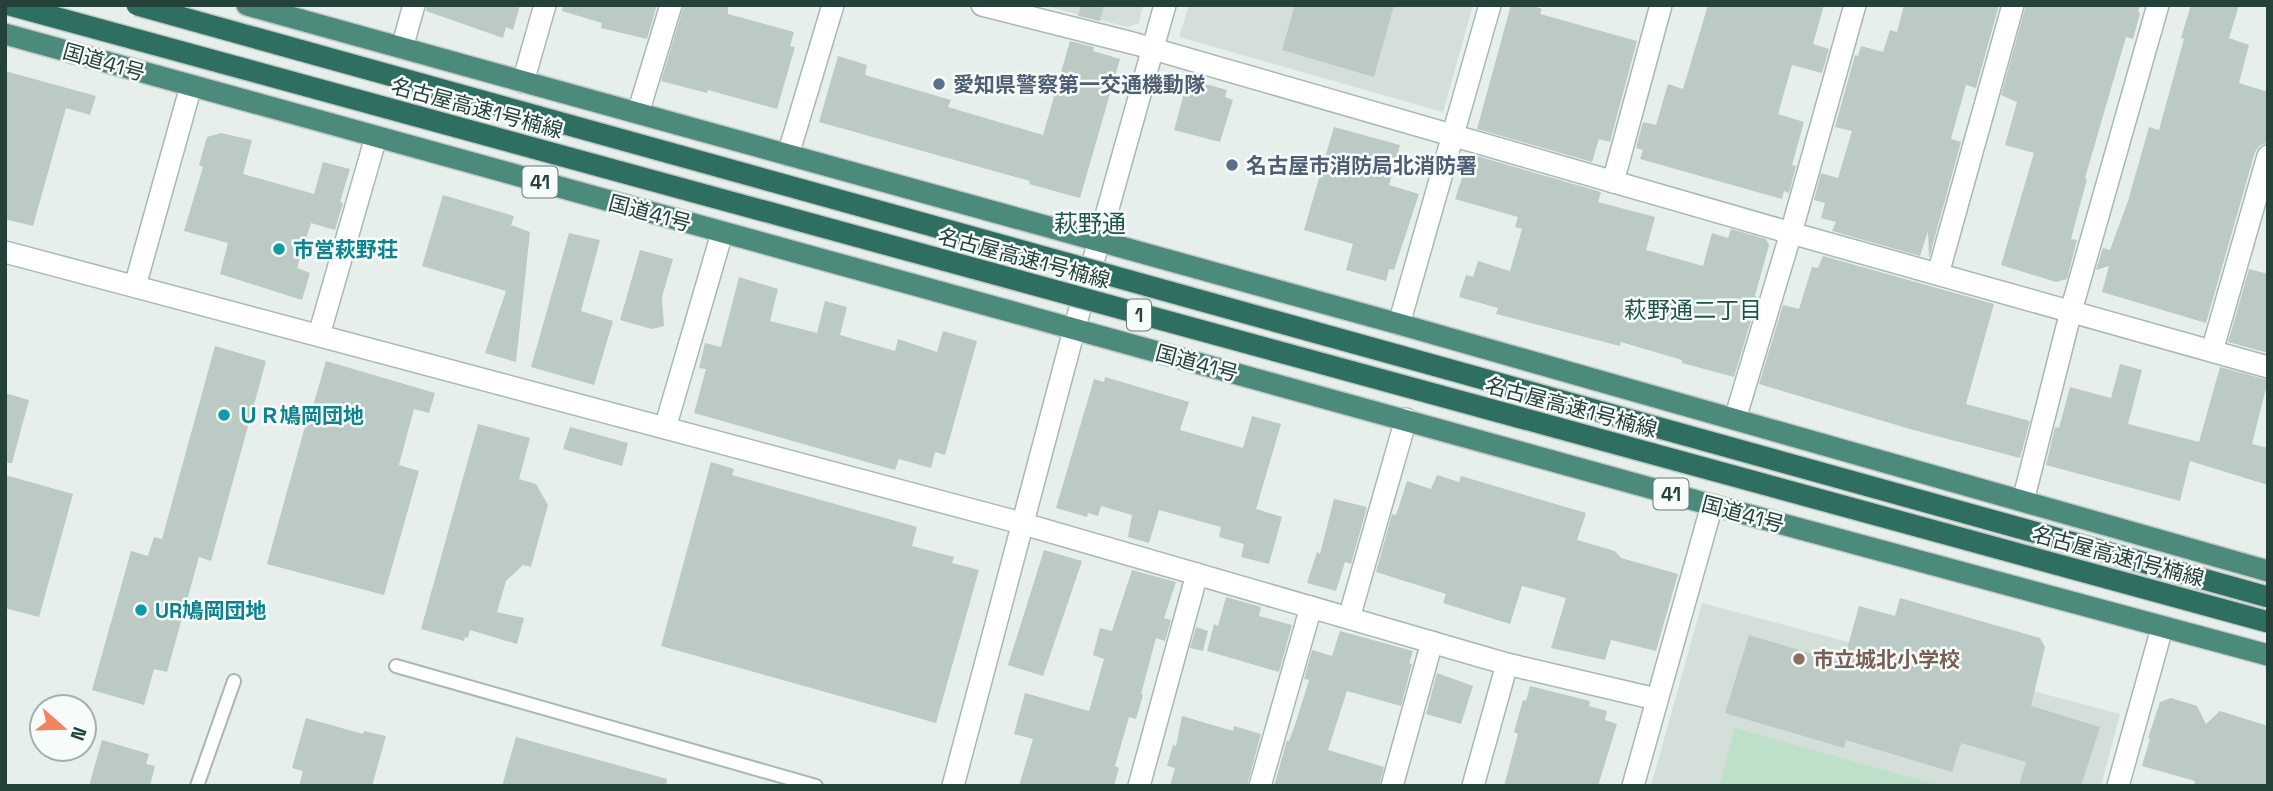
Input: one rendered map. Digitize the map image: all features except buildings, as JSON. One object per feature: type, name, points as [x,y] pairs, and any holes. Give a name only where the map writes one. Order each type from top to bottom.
[{"type":"highway","name":"名古屋高速1号楠線","points":[[10,5],[2268,622]]},
{"type":"highway","name":"名古屋高速1号楠線","points":[[137,5],[2268,597]]},
{"type":"highway","points":[[247,5],[1399,324],[2268,571]]},
{"type":"highway","name":"国道41号","points":[[5,34],[1712,505],[2162,628],[2268,654]]},
{"type":"street","points":[[402,48],[414,5]]},
{"type":"street","points":[[523,82],[545,5]]},
{"type":"street","points":[[638,113],[671,5]]},
{"type":"street","points":[[788,155],[833,5]]},
{"type":"street","points":[[982,5],[1455,135],[2268,367]]},
{"type":"street","points":[[953,786],[1074,330],[1165,5]]},
{"type":"street","points":[[1399,324],[1490,5]]},
{"type":"street","points":[[1614,182],[1661,5]]},
{"type":"street","points":[[1735,419],[1855,5]]},
{"type":"street","points":[[1938,274],[2013,5]]},
{"type":"street","points":[[2023,501],[2071,312],[2158,5]]},
{"type":"street","points":[[135,286],[191,86]]},
{"type":"street","points":[[319,335],[376,137]]},
{"type":"street","points":[[2212,351],[2268,156]]},
{"type":"street","points":[[665,428],[722,233]]},
{"type":"street","points":[[5,252],[1024,524],[1507,664],[1657,699]]},
{"type":"street","points":[[1349,618],[1406,419]]},
{"type":"street","points":[[1633,786],[1712,505]]},
{"type":"street","points":[[1139,786],[1197,574]]},
{"type":"street","points":[[1260,786],[1311,607]]},
{"type":"street","points":[[2118,786],[2162,628]]},
{"type":"street","points":[[1392,786],[1432,642]]},
{"type":"street","points":[[1473,786],[1507,664]]},
{"type":"lane","points":[[396,666],[816,786]]},
{"type":"lane","points":[[197,786],[234,681]]},
{"type":"shaded area","points":[[1041,5],[1143,5],[1139,23],[1128,27]]},
{"type":"shaded area","points":[[1189,5],[1473,5],[1443,112],[1179,37]]},
{"type":"shaded area","name":"市立城北小学校","points":[[1702,603],[2120,714],[2101,786],[1651,786]]},
{"type":"green space","points":[[1735,728],[1941,786],[1719,786]]},
{"type":"place","name":"愛知県警察第一交通機動隊","points":[[939,84]]},
{"type":"place","name":"名古屋市消防局北消防署","points":[[1232,165]]},
{"type":"place","name":"市営萩野荘","points":[[279,249]]},
{"type":"place","name":"ＵＲ鳩岡団地","points":[[224,415]]},
{"type":"place","name":"UR鳩岡団地","points":[[141,610]]},
{"type":"place","name":"市立城北小学校","points":[[1799,659]]},
{"type":"district","name":"萩野通","points":[[1090,223]]},
{"type":"district","name":"萩野通二丁目","points":[[1693,310]]}]
